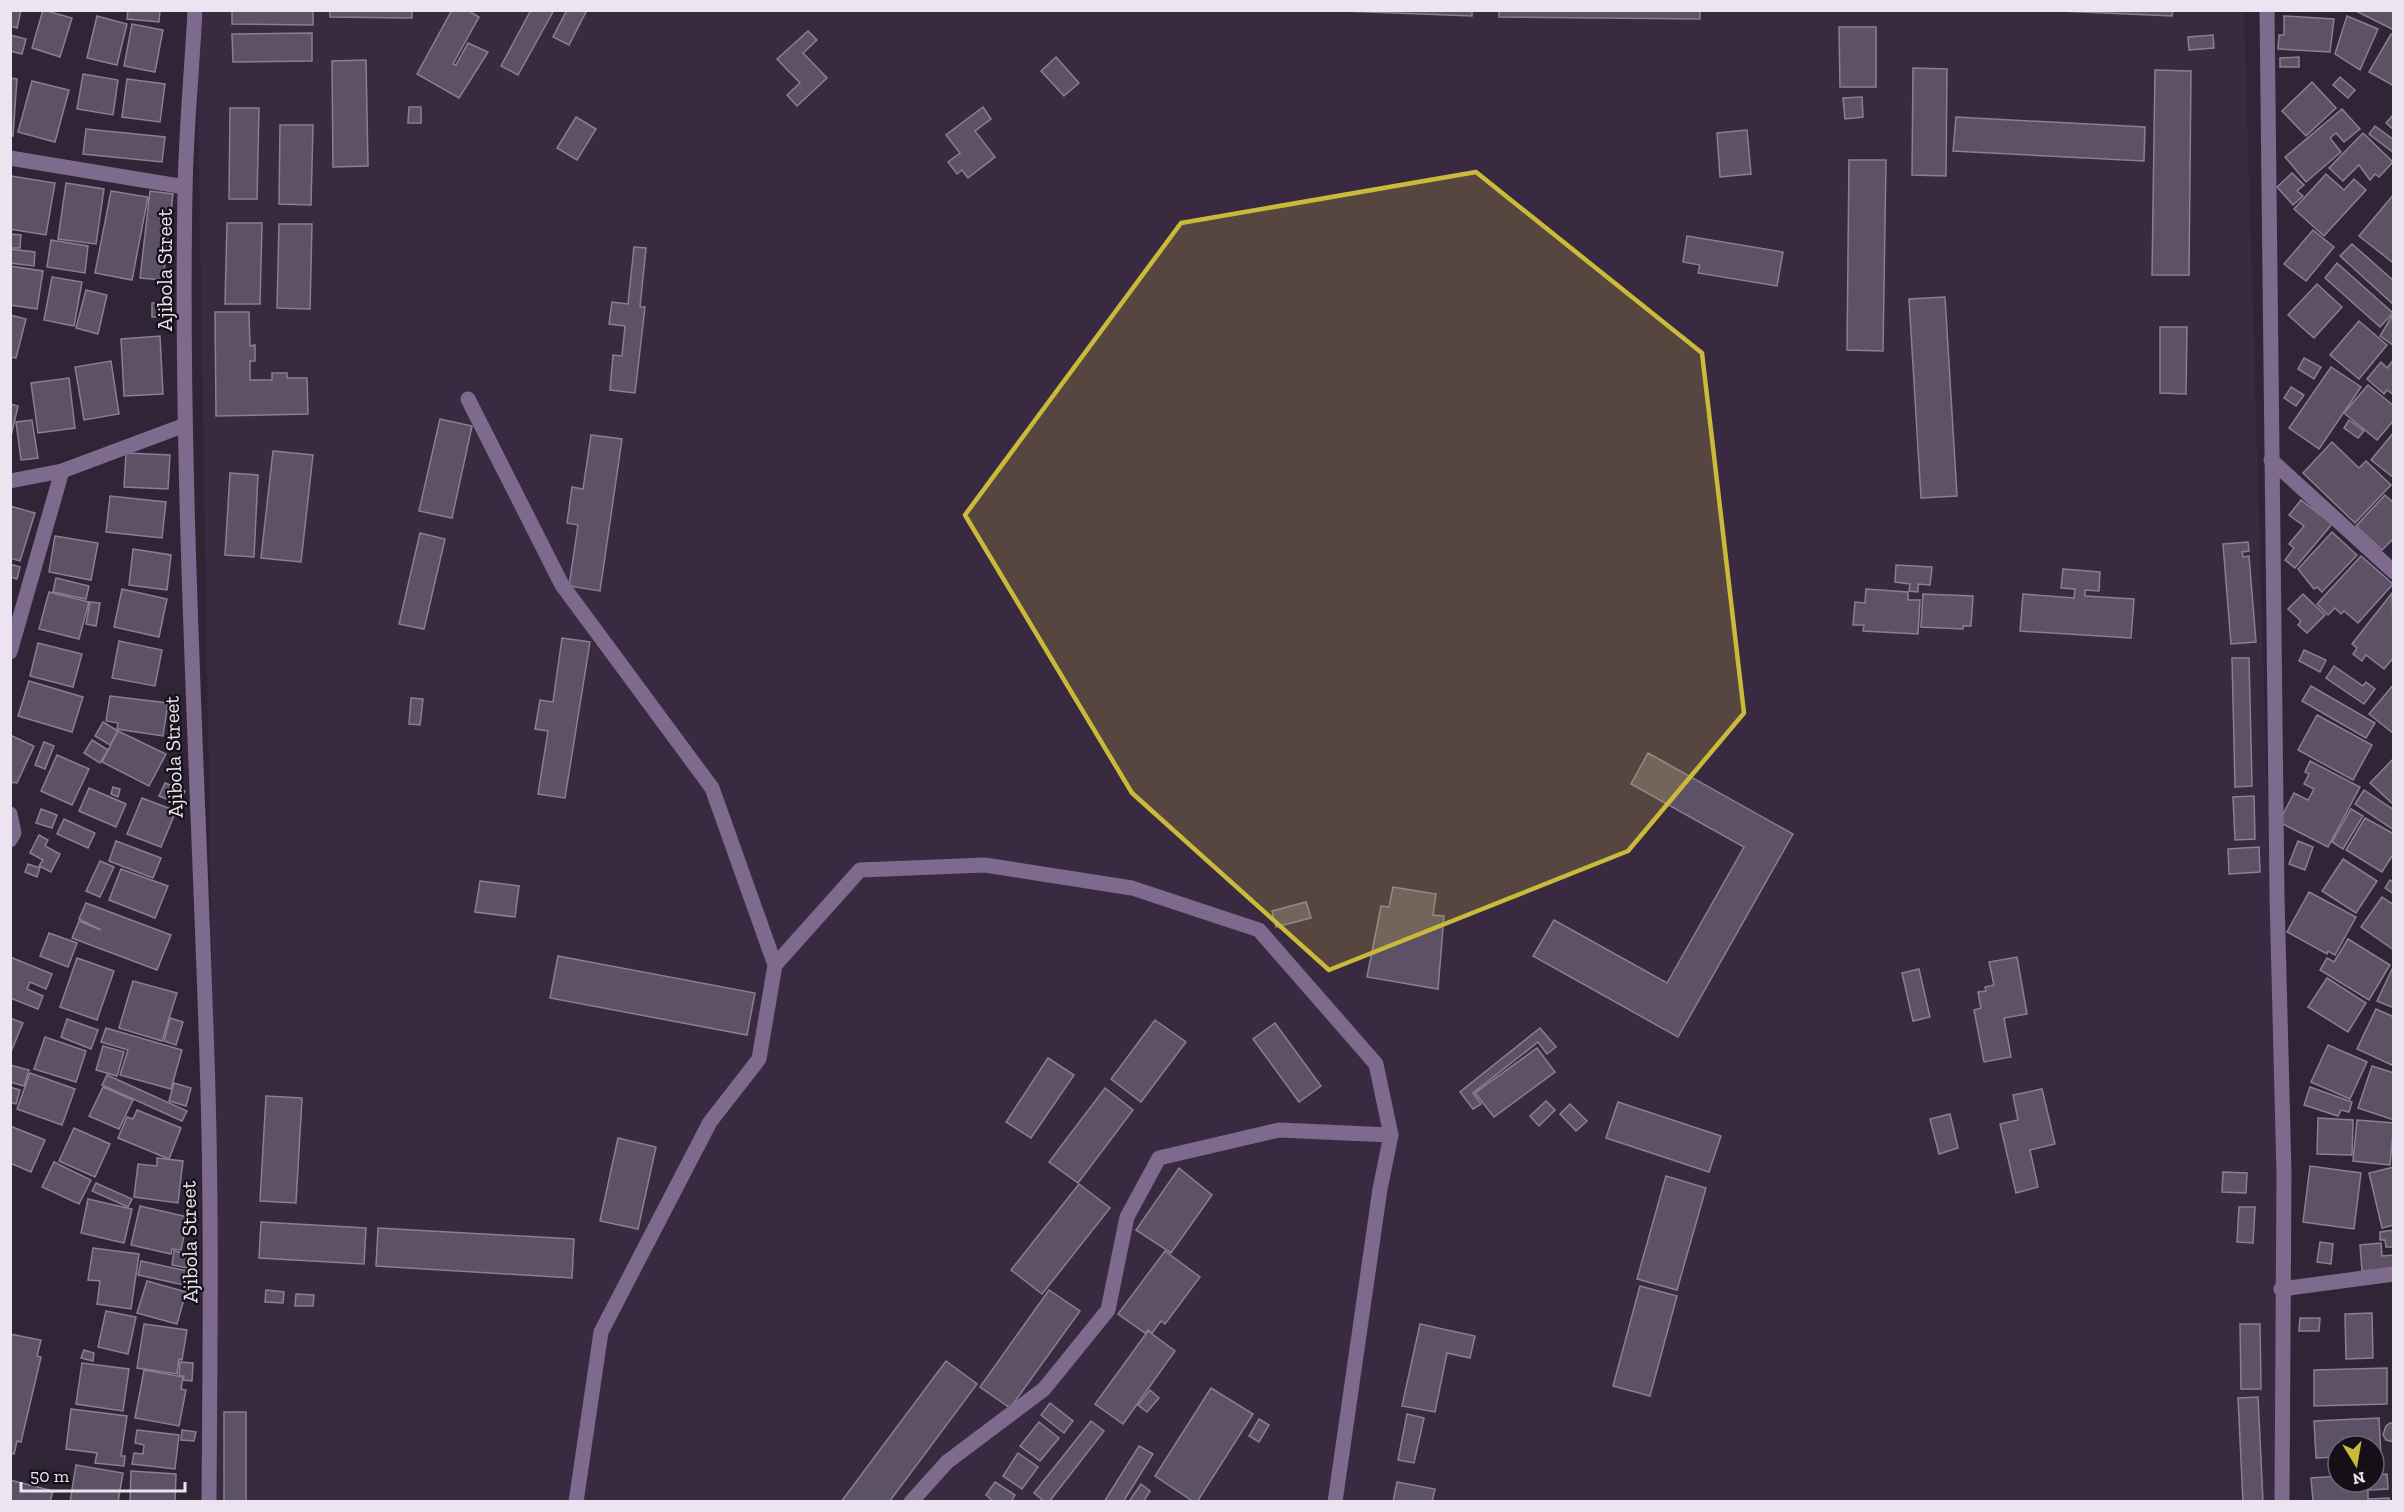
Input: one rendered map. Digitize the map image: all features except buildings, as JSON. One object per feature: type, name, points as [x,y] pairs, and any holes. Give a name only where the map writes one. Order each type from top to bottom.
[{"type":"street","name":"Ajibola Street","points":[[195,10],[185,187],[185,425],[194,757],[207,1061],[211,1300],[209,1502]]},
{"type":"street","points":[[2267,10],[2271,460],[2284,1173],[2282,1502]]},
{"type":"street","points":[[10,158],[185,187]]},
{"type":"street","points":[[468,399],[562,585],[712,788],[775,965],[759,1059],[710,1122],[601,1332],[576,1502]]},
{"type":"street","points":[[10,481],[62,471],[185,425]]},
{"type":"street","points":[[2271,460],[2394,572]]},
{"type":"street","points":[[10,652],[62,471]]},
{"type":"street","points":[[10,814],[14,833],[10,840]]},
{"type":"street","points":[[775,965],[860,870],[985,865],[1132,888],[1259,930],[1376,1064],[1391,1135],[1380,1189],[1335,1502]]},
{"type":"street","points":[[911,1502],[947,1462],[1044,1389],[1108,1310],[1127,1217],[1159,1158],[1279,1130],[1391,1135]]},
{"type":"street","points":[[2282,1289],[2394,1274]]},
{"type":"highlighted area","points":[[1476,172],[1702,353],[1744,713],[1628,851],[1329,970],[1132,793],[965,515],[1181,223]]},
{"type":"shaded area","points":[[204,11],[2244,11],[2288,1501],[217,1501],[218,1326],[197,47]]}]
